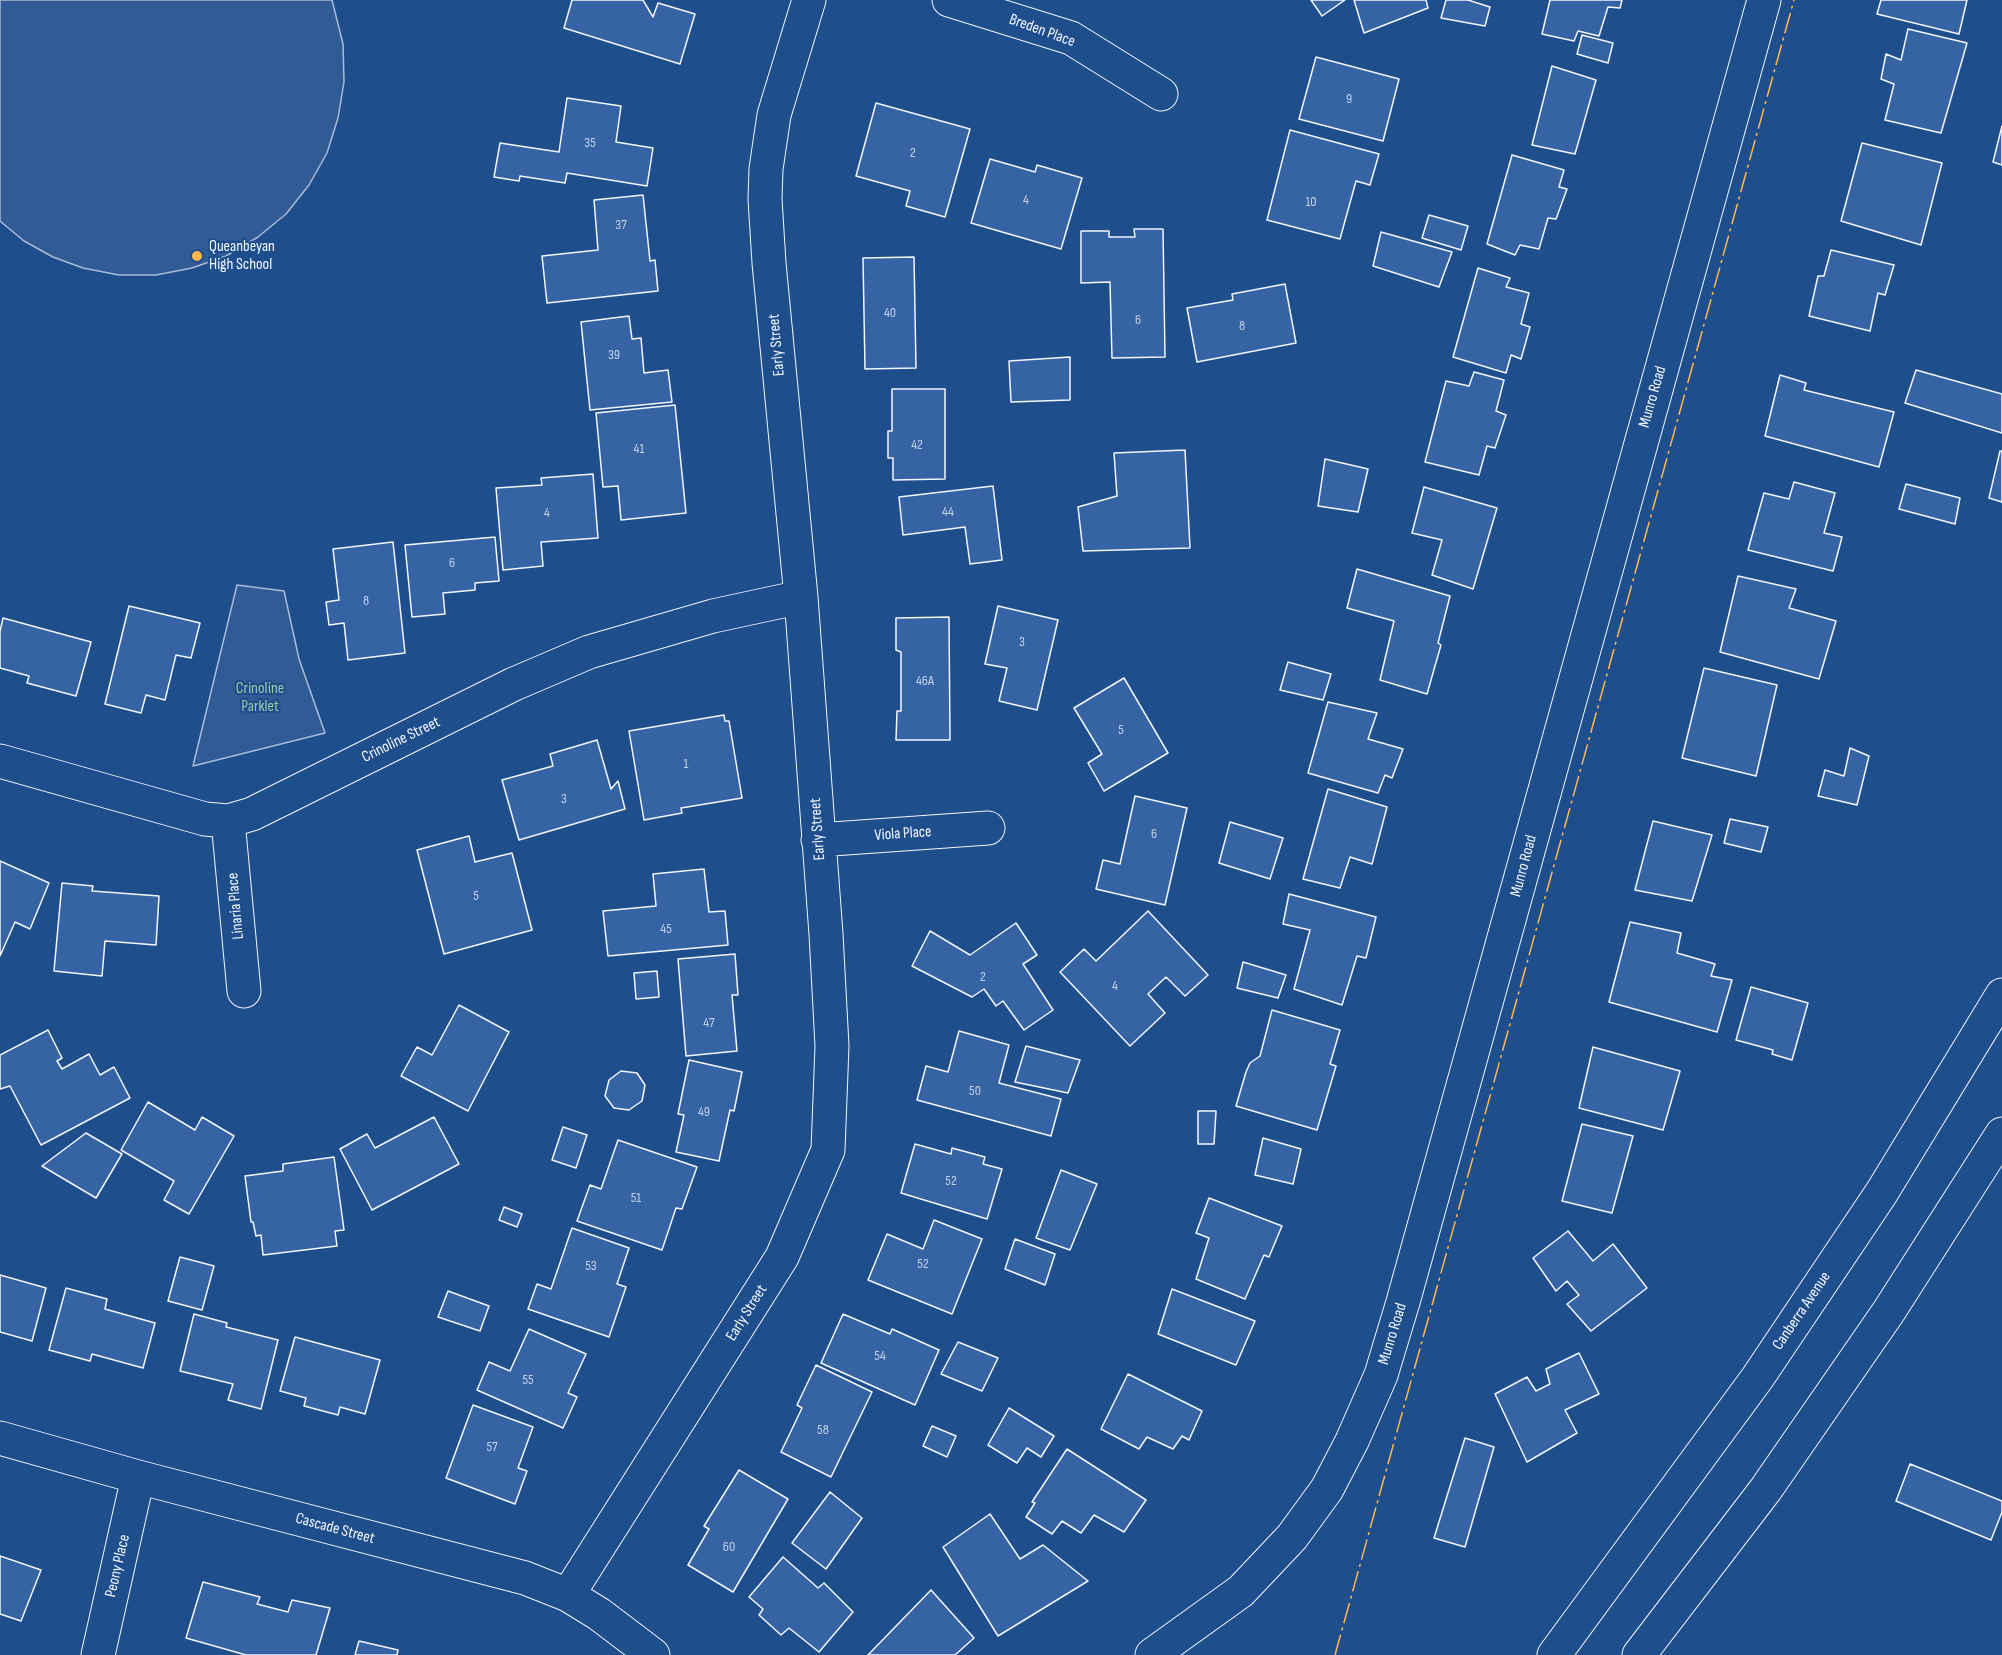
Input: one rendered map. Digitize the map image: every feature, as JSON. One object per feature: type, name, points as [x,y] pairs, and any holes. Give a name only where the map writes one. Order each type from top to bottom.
[{"type":"main road","name":"Early Street","points":[[568,1595],[782,1257],[828,1150],[832,1046],[801,597],[765,189],[774,115],[808,0]]},
{"type":"main road","name":"Breden Place","points":[[949,0],[1071,38],[1161,94]]},
{"type":"main road","name":"Munro Road","points":[[1152,1655],[1241,1591],[1292,1537],[1327,1489],[1352,1441],[1381,1376],[1764,0]]},
{"type":"main road","name":"Crinoline Street","points":[[0,761],[205,819],[228,821],[252,814],[514,684],[589,652],[713,616],[801,597]]},
{"type":"main road","name":"Linaria Place","points":[[228,821],[244,991]]},
{"type":"main road","name":"Viola Place","points":[[818,840],[988,828]]},
{"type":"main road","name":"Canberra Avenue","points":[[1554,1655],[1758,1377],[1882,1192],[2002,994]]},
{"type":"main road","points":[[1639,1655],[1766,1489],[1889,1311],[2002,1134]]},
{"type":"main road","name":"Cascade Street","points":[[0,1438],[138,1477],[525,1578],[568,1595],[599,1614],[653,1655]]},
{"type":"main road","name":"Peony Place","points":[[98,1655],[138,1477]]},
{"type":"main road","name":"Canberra Avenue","points":[[1546,1655],[1584,1615]]},
{"type":"shaded area","points":[[0,0],[332,0],[343,44],[344,82],[338,118],[327,153],[309,185],[286,214],[258,237],[226,256],[192,268],[156,275],[119,275],[83,268],[53,257],[24,241],[0,221]]},
{"type":"shaded area","name":"Crinoline Parklet","points":[[237,585],[284,591],[299,659],[325,733],[193,766]]},
{"type":"building","points":[[572,0],[643,0],[653,17],[658,3],[695,14],[680,64],[564,28]]},
{"type":"building","points":[[1311,0],[1345,0],[1322,16]]},
{"type":"building","points":[[1354,0],[1426,0],[1428,8],[1364,33]]},
{"type":"building","points":[[1446,0],[1468,0],[1490,7],[1485,26],[1441,18]]},
{"type":"building","points":[[1550,0],[1622,0],[1620,8],[1608,7],[1599,36],[1578,31],[1574,41],[1542,34]]},
{"type":"building","points":[[1881,0],[1967,0],[1959,34],[1877,14]]},
{"type":"building","points":[[1908,29],[1967,43],[1941,133],[1885,120],[1894,84],[1881,79],[1886,54],[1901,60]]},
{"type":"building","points":[[1582,35],[1613,43],[1608,63],[1577,54]]},
{"type":"building","points":[[1316,57],[1399,79],[1383,141],[1299,119]]},
{"type":"building","points":[[1552,66],[1596,80],[1575,154],[1532,145]]},
{"type":"building","points":[[567,98],[621,106],[616,142],[653,148],[647,186],[567,173],[565,183],[520,176],[519,181],[494,177],[500,143],[559,152]]},
{"type":"building","points":[[876,103],[970,129],[945,217],[906,206],[910,191],[856,176]]},
{"type":"building","points":[[2002,126],[2002,165],[1993,162]]},
{"type":"building","points":[[1290,130],[1379,154],[1370,185],[1356,181],[1340,239],[1267,220]]},
{"type":"building","points":[[1862,143],[1942,163],[1921,245],[1841,221]]},
{"type":"building","points":[[1512,155],[1564,170],[1559,187],[1567,189],[1556,219],[1548,218],[1539,249],[1520,245],[1515,255],[1487,244]]},
{"type":"building","points":[[990,159],[1035,172],[1037,165],[1082,178],[1061,249],[971,223]]},
{"type":"building","points":[[643,195],[650,261],[655,260],[658,291],[547,303],[542,256],[598,250],[594,200]]},
{"type":"building","points":[[1429,215],[1468,226],[1461,250],[1422,238]]},
{"type":"building","points":[[1134,229],[1163,229],[1165,357],[1112,358],[1110,282],[1081,283],[1081,231],[1109,231],[1109,237],[1135,237]]},
{"type":"building","points":[[1381,232],[1452,252],[1439,287],[1373,266]]},
{"type":"building","points":[[1831,250],[1894,265],[1885,295],[1878,293],[1870,331],[1809,316],[1818,276],[1824,276]]},
{"type":"building","points":[[914,257],[916,368],[865,369],[863,258]]},
{"type":"building","points":[[1478,268],[1510,278],[1506,287],[1529,293],[1521,324],[1530,327],[1521,359],[1511,355],[1506,373],[1453,357]]},
{"type":"building","points":[[1285,284],[1296,343],[1197,362],[1187,308],[1233,300],[1232,294]]},
{"type":"building","points":[[629,316],[632,339],[641,338],[644,373],[668,370],[672,402],[590,410],[581,322]]},
{"type":"building","points":[[1070,357],[1070,400],[1011,402],[1009,361]]},
{"type":"building","points":[[1916,370],[2002,394],[2002,433],[1905,403]]},
{"type":"building","points":[[1474,372],[1504,380],[1496,411],[1506,415],[1495,448],[1487,446],[1479,475],[1425,462],[1446,381],[1469,386]]},
{"type":"building","points":[[1780,375],[1806,383],[1804,390],[1894,412],[1879,467],[1765,436]]},
{"type":"building","points":[[892,389],[945,389],[945,479],[893,480],[893,458],[888,458],[888,431],[892,431]]},
{"type":"building","points":[[675,405],[686,513],[621,520],[618,486],[603,487],[596,413]]},
{"type":"building","points":[[1185,450],[1190,548],[1083,551],[1078,507],[1117,496],[1114,453]]},
{"type":"building","points":[[2000,451],[2002,451],[2002,502],[1989,498]]},
{"type":"building","points":[[1325,459],[1368,469],[1358,512],[1318,506]]},
{"type":"building","points":[[593,474],[598,538],[541,542],[543,566],[503,570],[496,488],[542,485],[541,478]]},
{"type":"building","points":[[1794,482],[1835,493],[1824,533],[1842,537],[1833,571],[1748,550],[1764,493],[1789,499]]},
{"type":"building","points":[[1906,484],[1960,498],[1955,524],[1899,509]]},
{"type":"building","points":[[993,486],[1002,560],[970,564],[965,527],[903,535],[899,497]]},
{"type":"building","points":[[1424,487],[1497,508],[1473,589],[1432,575],[1442,540],[1412,533]]},
{"type":"building","points":[[495,537],[499,581],[475,583],[475,590],[443,593],[445,614],[412,617],[405,545]]},
{"type":"building","points":[[393,542],[405,653],[348,660],[344,623],[329,625],[326,602],[339,600],[333,549]]},
{"type":"building","points":[[1357,569],[1450,596],[1438,643],[1441,645],[1427,694],[1380,680],[1394,621],[1347,608]]},
{"type":"building","points":[[1738,576],[1796,589],[1789,608],[1836,621],[1819,679],[1720,652]]},
{"type":"building","points":[[129,606],[200,623],[191,658],[176,655],[165,700],[146,695],[141,713],[105,704]]},
{"type":"building","points":[[998,606],[1058,620],[1037,710],[999,701],[1007,668],[985,664]]},
{"type":"building","points":[[949,617],[950,740],[896,740],[897,711],[901,711],[901,652],[896,650],[896,618]]},
{"type":"building","points":[[3,618],[91,642],[76,696],[27,683],[29,676],[0,668],[0,631]]},
{"type":"building","points":[[1288,662],[1331,674],[1323,700],[1280,690]]},
{"type":"building","points":[[1704,668],[1777,685],[1756,776],[1682,758]]},
{"type":"building","points":[[1124,678],[1168,753],[1104,791],[1088,763],[1102,754],[1074,708]]},
{"type":"building","points":[[1328,702],[1377,713],[1368,739],[1403,749],[1392,778],[1385,775],[1378,793],[1308,773]]},
{"type":"building","points":[[724,715],[725,721],[729,721],[742,798],[681,808],[682,813],[644,820],[629,731]]},
{"type":"building","points":[[597,740],[611,789],[618,781],[625,809],[519,840],[502,780],[553,766],[550,754]]},
{"type":"building","points":[[1850,748],[1869,756],[1857,805],[1818,796],[1825,770],[1844,776]]},
{"type":"building","points":[[1328,789],[1387,807],[1372,864],[1350,857],[1340,888],[1303,879]]},
{"type":"building","points":[[1135,796],[1187,808],[1165,905],[1096,889],[1103,860],[1120,864]]},
{"type":"building","points":[[1730,819],[1768,827],[1761,852],[1724,843]]},
{"type":"building","points":[[1653,821],[1712,835],[1692,901],[1635,890]]},
{"type":"building","points":[[1230,822],[1283,838],[1270,879],[1219,863]]},
{"type":"building","points":[[469,836],[475,862],[512,853],[532,930],[444,954],[417,850]]},
{"type":"building","points":[[0,861],[49,883],[30,929],[15,922],[0,956]]},
{"type":"building","points":[[704,869],[709,912],[725,911],[728,945],[608,956],[603,911],[656,906],[653,874]]},
{"type":"building","points":[[62,883],[93,886],[92,891],[159,896],[156,945],[105,941],[102,976],[54,971]]},
{"type":"building","points":[[1289,894],[1376,917],[1366,958],[1357,956],[1342,1005],[1294,989],[1310,930],[1283,924]]},
{"type":"building","points":[[1148,911],[1208,975],[1185,996],[1166,977],[1148,994],[1165,1013],[1130,1046],[1060,972],[1084,949],[1096,961]]},
{"type":"building","points":[[1630,922],[1681,933],[1677,953],[1715,964],[1711,976],[1732,980],[1717,1032],[1609,1002]]},
{"type":"building","points":[[1016,923],[1037,955],[1023,964],[1053,1010],[1024,1030],[1003,1001],[996,1006],[984,989],[972,997],[912,966],[930,931],[970,955]]},
{"type":"building","points":[[735,954],[738,995],[732,995],[737,1051],[686,1056],[678,959]]},
{"type":"building","points":[[1243,962],[1286,975],[1278,998],[1237,988]]},
{"type":"building","points":[[657,971],[659,997],[636,999],[634,973]]},
{"type":"building","points":[[1751,987],[1808,1003],[1792,1060],[1772,1054],[1773,1050],[1736,1040]]},
{"type":"building","points":[[459,1005],[509,1032],[468,1111],[401,1076],[417,1047],[432,1055]]},
{"type":"building","points":[[1272,1010],[1340,1030],[1330,1064],[1336,1066],[1317,1130],[1236,1106],[1250,1063],[1260,1056]]},
{"type":"building","points":[[48,1030],[62,1058],[57,1061],[62,1069],[89,1054],[100,1075],[114,1067],[130,1098],[41,1145],[10,1086],[0,1089],[0,1055]]},
{"type":"building","points":[[959,1031],[1009,1045],[999,1083],[1061,1099],[1051,1136],[917,1100],[926,1066],[948,1072]]},
{"type":"building","points":[[1026,1046],[1080,1060],[1068,1093],[1015,1082]]},
{"type":"building","points":[[1593,1047],[1680,1071],[1663,1130],[1579,1108]]},
{"type":"building","points":[[689,1060],[742,1072],[734,1111],[730,1110],[719,1161],[676,1152],[684,1115],[678,1114]]},
{"type":"building","points":[[621,1071],[637,1073],[645,1085],[642,1101],[629,1110],[614,1108],[605,1096],[609,1080]]},
{"type":"building","points":[[148,1102],[195,1130],[202,1117],[234,1136],[189,1214],[164,1200],[174,1181],[121,1150]]},
{"type":"building","points":[[1198,1111],[1216,1111],[1214,1144],[1198,1144]]},
{"type":"building","points":[[434,1117],[459,1164],[372,1210],[340,1149],[367,1134],[375,1148]]},
{"type":"building","points":[[1582,1124],[1633,1136],[1612,1213],[1562,1201]]},
{"type":"building","points":[[563,1127],[587,1135],[576,1168],[552,1160]]},
{"type":"building","points":[[86,1133],[122,1154],[96,1198],[42,1166]]},
{"type":"building","points":[[1263,1138],[1301,1149],[1293,1184],[1255,1175]]},
{"type":"building","points":[[618,1140],[697,1167],[682,1209],[676,1208],[662,1250],[577,1221],[590,1185],[601,1189]]},
{"type":"building","points":[[915,1144],[951,1154],[952,1148],[985,1157],[983,1164],[1002,1169],[987,1219],[901,1193]]},
{"type":"building","points":[[334,1157],[344,1230],[335,1231],[337,1246],[263,1255],[261,1235],[256,1236],[253,1222],[251,1222],[245,1176],[283,1171],[283,1164]]},
{"type":"building","points":[[1061,1170],[1097,1184],[1070,1250],[1036,1238]]},
{"type":"building","points":[[1209,1198],[1282,1226],[1269,1257],[1264,1255],[1245,1299],[1196,1279],[1209,1238],[1196,1233]]},
{"type":"building","points":[[504,1207],[522,1214],[517,1227],[499,1220]]},
{"type":"building","points":[[934,1220],[982,1239],[952,1314],[868,1280],[887,1234],[923,1249]]},
{"type":"building","points":[[572,1228],[629,1248],[617,1284],[626,1287],[609,1337],[528,1309],[537,1284],[551,1289]]},
{"type":"building","points":[[1568,1231],[1593,1261],[1613,1244],[1647,1288],[1591,1331],[1567,1304],[1579,1295],[1567,1281],[1556,1291],[1533,1258]]},
{"type":"building","points":[[1015,1239],[1055,1254],[1045,1285],[1005,1269]]},
{"type":"building","points":[[180,1257],[214,1266],[202,1310],[168,1301]]},
{"type":"building","points":[[0,1275],[46,1288],[32,1341],[0,1332]]},
{"type":"building","points":[[66,1288],[107,1299],[105,1309],[155,1323],[143,1368],[92,1354],[90,1361],[49,1350]]},
{"type":"building","points":[[1172,1289],[1255,1321],[1236,1365],[1158,1334]]},
{"type":"building","points":[[448,1291],[489,1306],[480,1331],[438,1317]]},
{"type":"building","points":[[194,1314],[227,1323],[226,1327],[278,1340],[261,1409],[228,1400],[233,1384],[180,1371]]},
{"type":"building","points":[[843,1314],[890,1334],[892,1329],[939,1350],[915,1405],[821,1363]]},
{"type":"building","points":[[529,1329],[586,1354],[568,1393],[577,1397],[563,1428],[477,1390],[489,1362],[510,1371]]},
{"type":"building","points":[[295,1337],[380,1360],[365,1414],[340,1407],[338,1415],[304,1406],[306,1398],[280,1391]]},
{"type":"building","points":[[958,1342],[998,1358],[982,1391],[941,1374]]},
{"type":"building","points":[[1579,1353],[1599,1394],[1565,1410],[1577,1433],[1527,1462],[1495,1394],[1527,1377],[1536,1391],[1550,1384],[1546,1369]]},
{"type":"building","points":[[816,1365],[872,1392],[831,1477],[781,1452],[802,1408],[797,1405]]},
{"type":"building","points":[[1128,1374],[1202,1411],[1189,1440],[1182,1436],[1173,1449],[1147,1437],[1139,1449],[1101,1429]]},
{"type":"building","points":[[473,1405],[533,1427],[518,1468],[527,1471],[515,1504],[446,1478]]},
{"type":"building","points":[[1009,1408],[1054,1436],[1041,1457],[1027,1448],[1017,1463],[988,1445]]},
{"type":"building","points":[[932,1426],[956,1436],[947,1457],[923,1446]]},
{"type":"building","points":[[1465,1438],[1494,1447],[1465,1547],[1434,1538]]},
{"type":"building","points":[[1067,1449],[1146,1500],[1124,1532],[1094,1515],[1081,1533],[1062,1521],[1052,1534],[1026,1517],[1035,1503],[1032,1502]]},
{"type":"building","points":[[1910,1464],[2002,1501],[2002,1512],[1991,1540],[1896,1501]]},
{"type":"building","points":[[739,1470],[788,1499],[733,1592],[688,1565],[709,1529],[704,1526]]},
{"type":"building","points":[[830,1492],[862,1518],[826,1569],[792,1543]]},
{"type":"building","points":[[990,1514],[1020,1559],[1043,1545],[1088,1581],[998,1636],[943,1547]]},
{"type":"building","points":[[0,1556],[41,1570],[21,1621],[0,1614]]},
{"type":"building","points":[[783,1557],[818,1588],[824,1583],[853,1612],[819,1652],[789,1628],[781,1635],[759,1615],[763,1609],[749,1597]]},
{"type":"building","points":[[203,1582],[260,1597],[257,1604],[288,1612],[292,1600],[330,1608],[316,1655],[246,1655],[186,1638]]},
{"type":"building","points":[[931,1590],[974,1638],[955,1655],[868,1655]]},
{"type":"building","points":[[359,1641],[398,1650],[397,1655],[355,1655]]},
{"type":"power","points":[[1335,1655],[1794,0]]},
{"type":"place","name":"Queanbeyan High School","points":[[197,256]]}]
